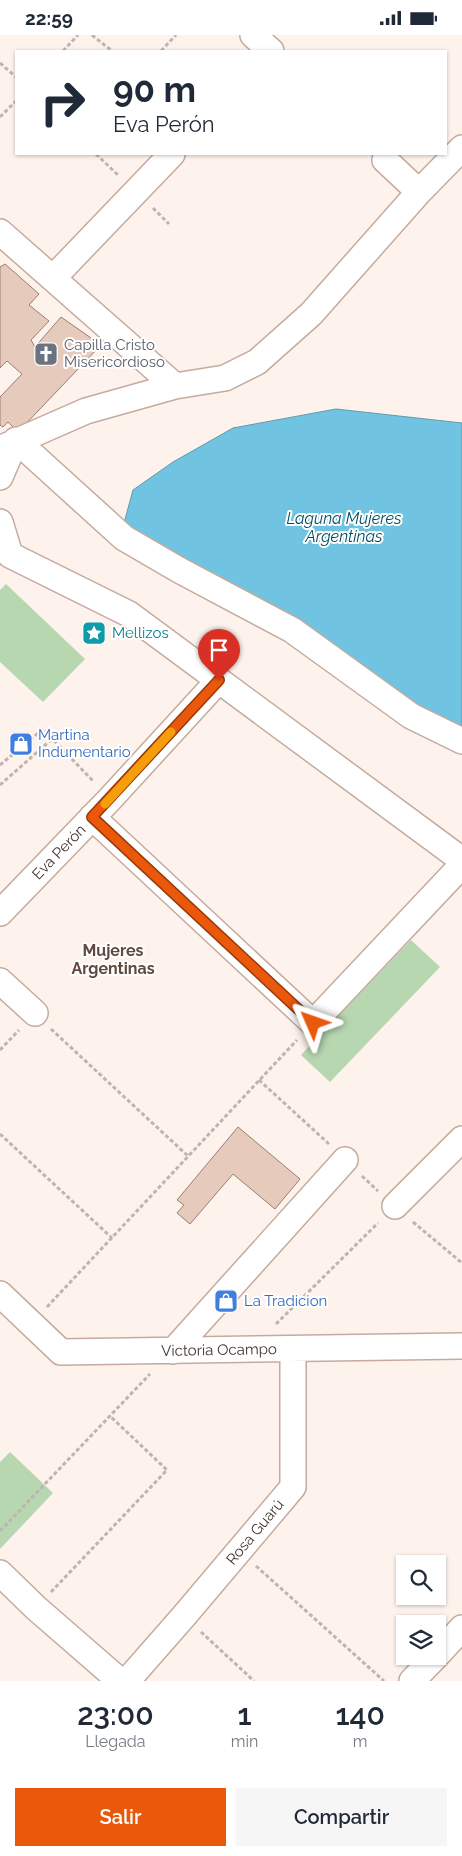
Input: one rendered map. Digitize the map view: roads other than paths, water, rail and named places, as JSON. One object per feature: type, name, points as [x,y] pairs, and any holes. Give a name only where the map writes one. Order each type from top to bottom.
[{"type":"street","points":[[253,35],[269,50]]},
{"type":"street","points":[[8,445],[86,411],[175,386],[225,378],[257,362],[312,314],[418,192],[462,148]]},
{"type":"street","points":[[53,278],[171,155]]},
{"type":"street","points":[[385,160],[418,192]]},
{"type":"street","points":[[0,232],[175,386]]},
{"type":"street","points":[[0,477],[8,445]]},
{"type":"street","points":[[8,445],[124,538],[179,571],[292,631],[411,716],[462,741]]},
{"type":"street","points":[[0,522],[10,555],[129,614],[462,861]]},
{"type":"street","name":"Eva Perón","points":[[0,913],[110,799],[219,680]]},
{"type":"street","points":[[92,817],[313,1023],[462,865]]},
{"type":"street","points":[[0,981],[35,1013]]},
{"type":"street","points":[[394,1206],[462,1139]]},
{"type":"street","points":[[173,1351],[345,1160]]},
{"type":"street","name":"Victoria Ocampo","points":[[0,1294],[62,1352],[293,1349],[456,1351]]},
{"type":"street","name":"Rosa Guarú","points":[[127,1681],[293,1487],[293,1349]]},
{"type":"street","points":[[0,1573],[36,1608],[120,1681]]},
{"type":"street","points":[[446,1645],[462,1628]]},
{"type":"street","points":[[412,1681],[427,1665]]},
{"type":"water","name":"Laguna Mujeres Argentinas","points":[[336,409],[462,423],[462,741],[179,570],[124,523],[133,490],[173,462],[233,428]]},
{"type":"place","name":"Capilla Cristo Misericordioso","points":[[46,354]]},
{"type":"place","name":"Mellizos","points":[[94,633]]},
{"type":"place","name":"Martina Indumentario","points":[[21,744]]},
{"type":"place","name":"La Tradicion","points":[[226,1301]]},
{"type":"district","name":"Mujeres Argentinas","points":[[113,959]]}]
